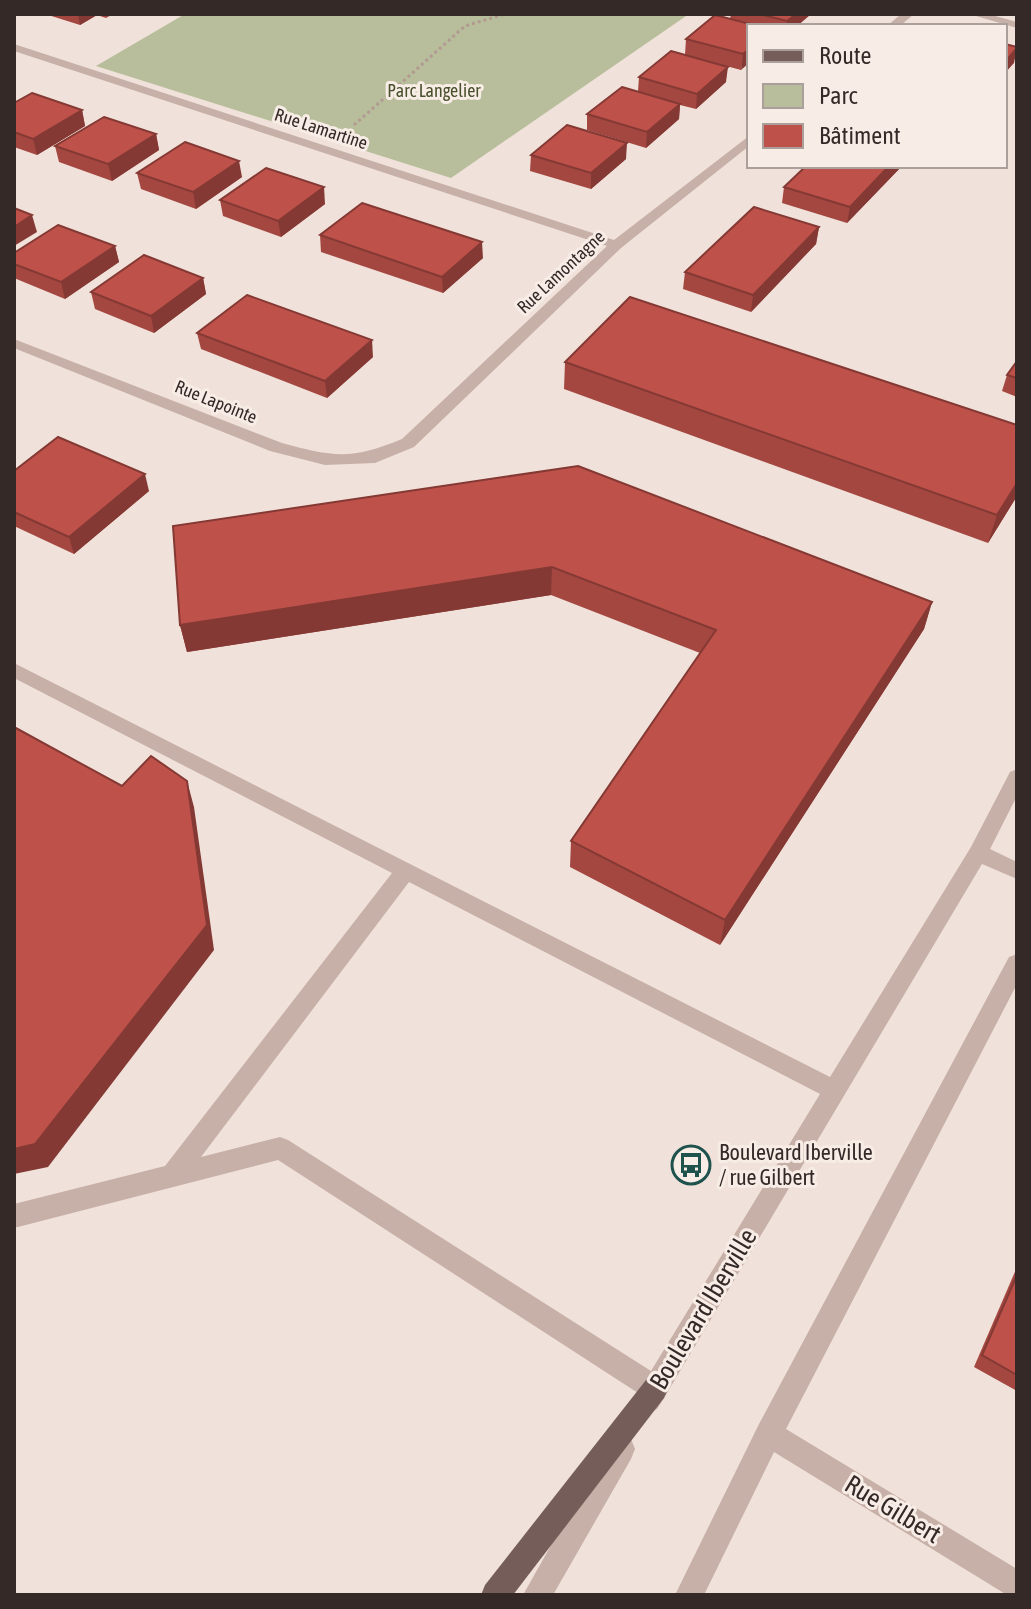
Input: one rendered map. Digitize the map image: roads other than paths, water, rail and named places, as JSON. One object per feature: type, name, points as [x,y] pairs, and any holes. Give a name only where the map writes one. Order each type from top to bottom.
[{"type":"main road","points":[[495,1595],[655,1389]]},
{"type":"street","points":[[975,14],[1017,25]]},
{"type":"street","name":"Rue Lamartine","points":[[14,47],[616,245]]},
{"type":"street","name":"Rue Lamontagne","points":[[408,443],[616,245],[747,142]]},
{"type":"street","name":"Rue Lapointe","points":[[14,343],[276,447],[325,460],[369,459],[408,443]]},
{"type":"street","points":[[14,670],[834,1090]]},
{"type":"street","name":"Boulevard Iberville","points":[[537,1595],[655,1389],[978,853],[1017,777]]},
{"type":"street","points":[[978,853],[1017,871]]},
{"type":"street","points":[[174,1173],[406,871]]},
{"type":"street","points":[[689,1595],[769,1434],[1017,963]]},
{"type":"street","points":[[14,1216],[280,1148],[655,1389]]},
{"type":"street","name":"Rue Gilbert","points":[[769,1434],[1017,1585]]},
{"type":"place","name":"Boulevard Iberville / rue Gilbert","points":[[691,1165]]},
{"type":"park label","name":"Parc Langelier","points":[[434,91]]}]
